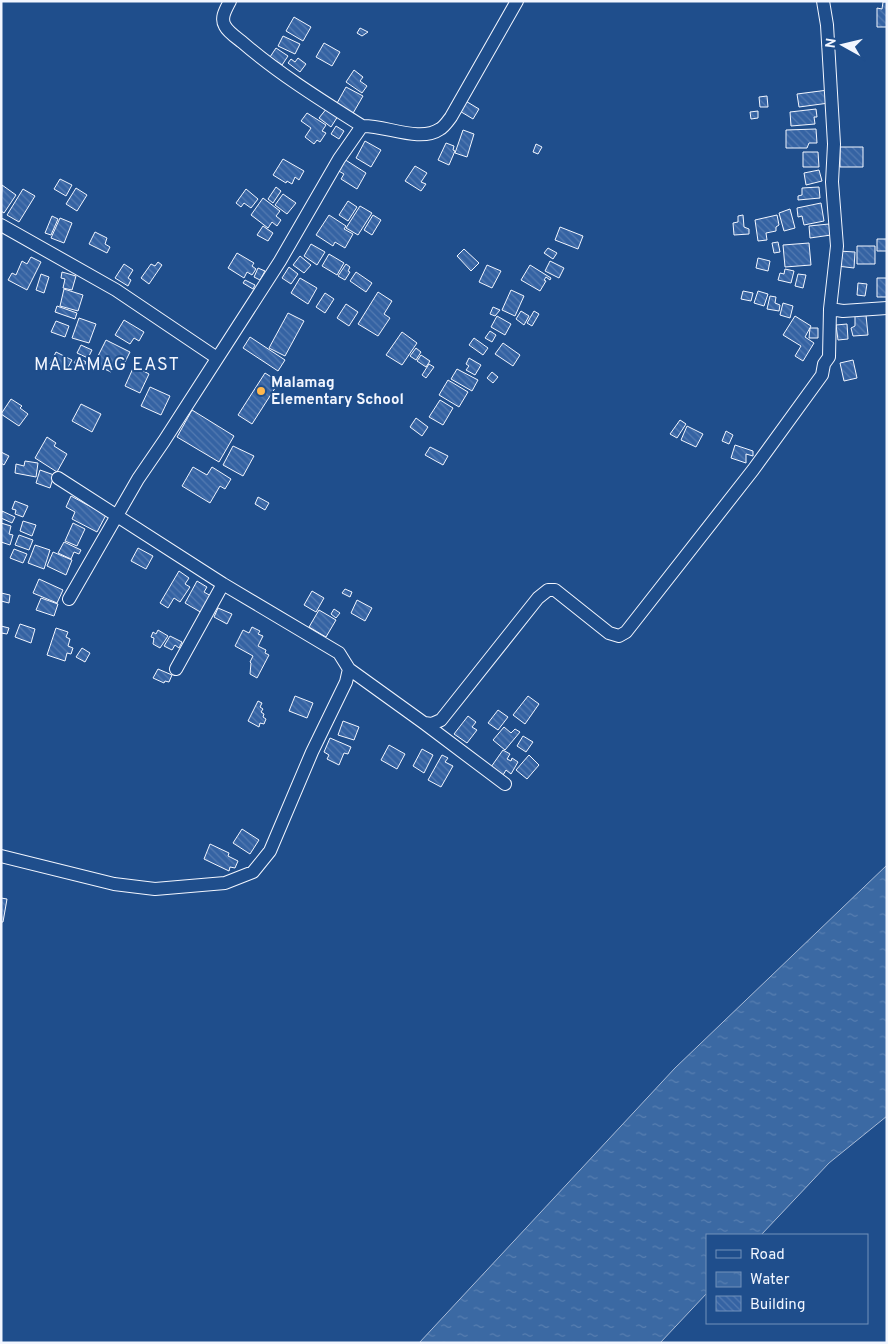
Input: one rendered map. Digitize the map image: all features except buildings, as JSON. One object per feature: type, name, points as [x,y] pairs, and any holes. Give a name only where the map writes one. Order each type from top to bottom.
[{"type":"street","points":[[230,1],[224,12],[225,27],[252,51],[306,91],[362,126],[426,135],[440,130],[451,118],[517,1]]},
{"type":"street","points":[[424,723],[432,724],[441,720],[538,598],[548,590],[555,590],[610,633],[619,636],[626,632],[752,470],[822,375],[824,364],[829,357],[830,309],[837,246],[832,182],[834,140],[827,25],[823,1]]},
{"type":"street","points":[[69,599],[138,479],[280,261],[339,159],[362,126]]},
{"type":"street","points":[[1,225],[116,290],[217,358]]},
{"type":"street","points":[[830,309],[843,311],[887,308]]},
{"type":"street","points":[[58,478],[223,584],[339,653],[348,669],[424,723],[504,784]]},
{"type":"street","points":[[176,669],[223,584]]},
{"type":"street","points":[[1,856],[114,884],[155,889],[225,883],[253,872],[270,851],[312,752],[346,682],[348,669]]},
{"type":"water","points":[[887,865],[887,1116],[829,1163],[762,1234],[706,1234],[706,1294],[660,1343],[419,1343],[675,1068]]},
{"type":"place","name":"Malamag Elementary School","points":[[261,391]]},
{"type":"district","name":"MALAMAG EAST","points":[[107,364]]}]
